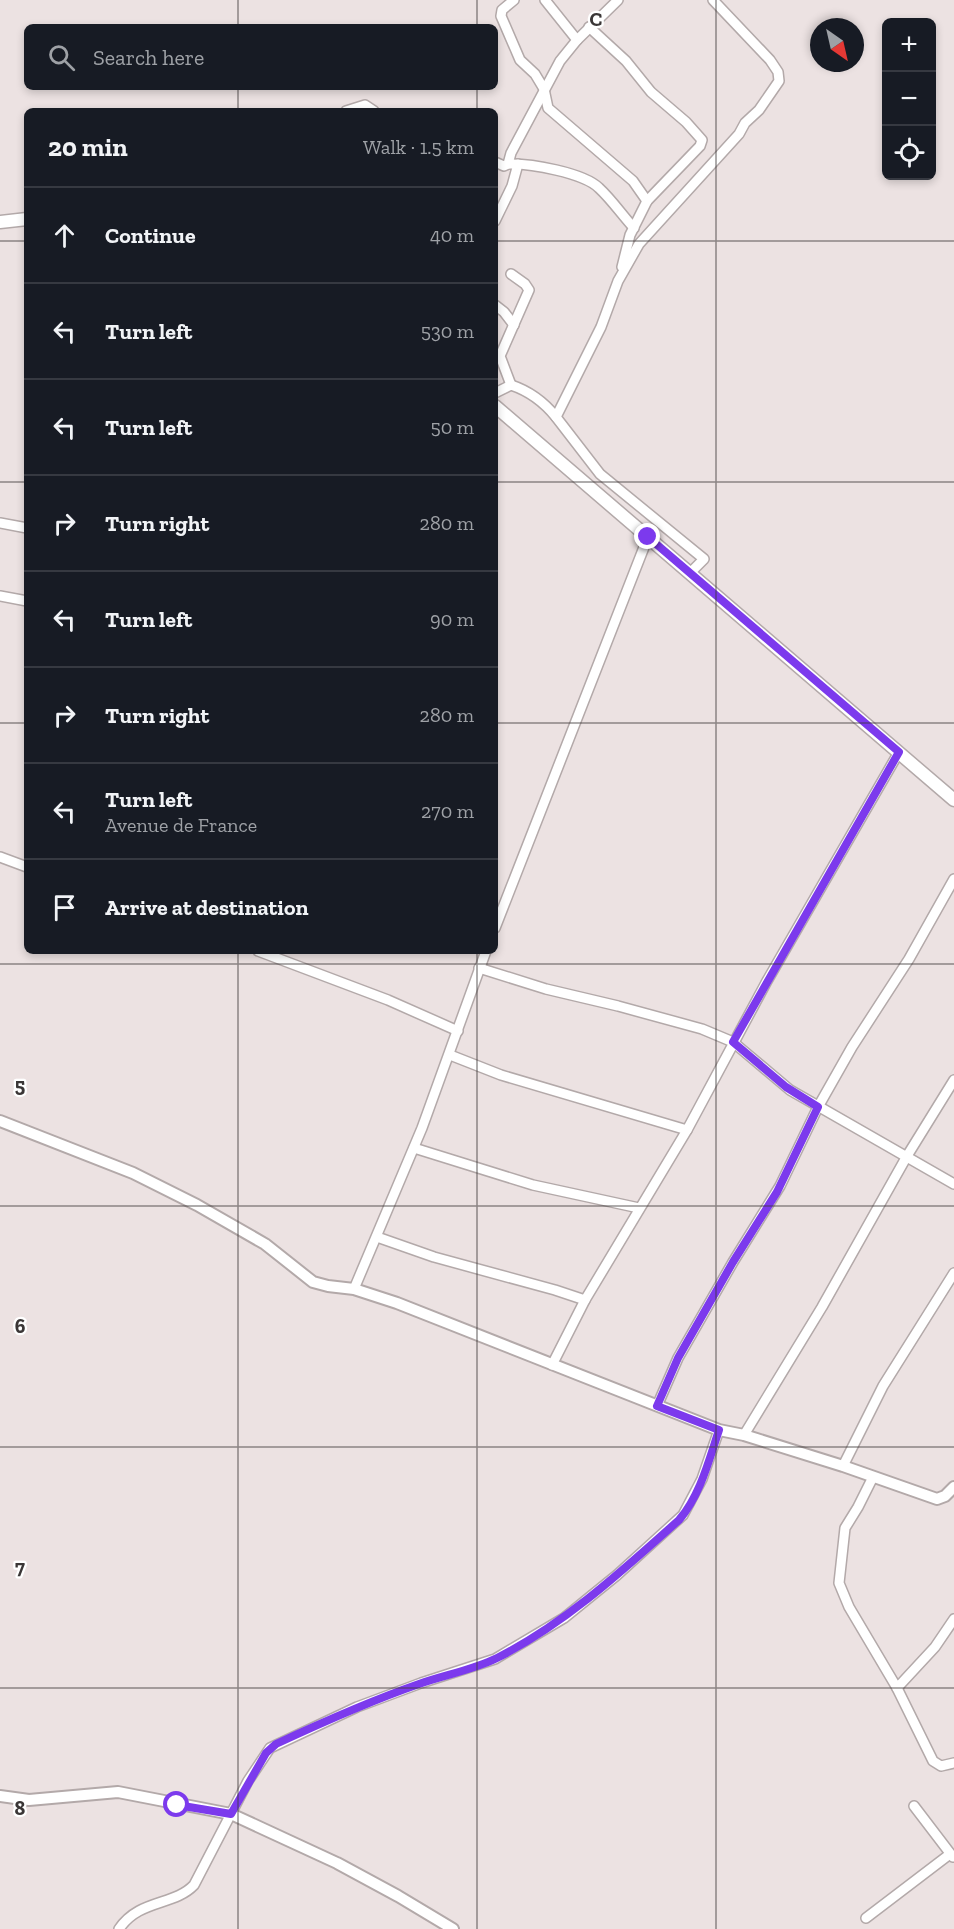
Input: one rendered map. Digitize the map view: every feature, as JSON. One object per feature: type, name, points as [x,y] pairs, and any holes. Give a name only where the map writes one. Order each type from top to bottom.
[{"type":"main road","points":[[0,222],[24,219]]},
{"type":"main road","points":[[498,409],[954,800]]},
{"type":"street","points":[[514,0],[502,10],[501,16],[520,60],[535,74],[544,89],[548,108],[633,181],[648,201]]},
{"type":"street","points":[[545,0],[577,40]]},
{"type":"street","points":[[498,215],[512,186],[511,153],[544,89],[560,61],[577,40],[618,0]]},
{"type":"street","points":[[618,281],[639,244],[739,134],[745,123],[759,110],[779,81],[778,72],[770,60],[713,0]]},
{"type":"street","points":[[556,417],[601,327],[618,281],[630,235],[648,201],[700,146],[702,140],[686,122],[651,92],[626,61],[590,27]]},
{"type":"street","points":[[356,108],[365,105],[370,108]]},
{"type":"street","points":[[498,163],[504,166],[513,164],[553,169],[597,186],[634,228]]},
{"type":"street","points":[[511,274],[525,284],[529,290],[500,356],[511,386]]},
{"type":"street","points":[[498,308],[514,325]]},
{"type":"street","points":[[498,392],[511,386],[525,390],[549,408],[600,474],[704,559],[690,573]]},
{"type":"street","points":[[0,523],[24,527]]},
{"type":"street","points":[[498,920],[648,537]]},
{"type":"street","points":[[0,596],[24,600]]},
{"type":"street","points":[[552,1365],[585,1300],[687,1130],[733,1042],[899,752]]},
{"type":"street","points":[[0,857],[24,866]]},
{"type":"street","points":[[657,1406],[678,1358],[733,1262],[777,1192],[818,1107],[852,1047],[909,959],[954,879]]},
{"type":"street","points":[[266,954],[388,1000],[458,1031]]},
{"type":"street","points":[[354,1288],[414,1148],[450,1055],[485,954]]},
{"type":"street","points":[[479,968],[546,989],[702,1029],[733,1042],[786,1087],[954,1184]]},
{"type":"street","points":[[450,1055],[501,1075],[687,1130]]},
{"type":"street","points":[[744,1435],[954,1080]]},
{"type":"street","points":[[0,1120],[133,1173],[197,1205],[265,1245],[312,1282],[354,1288],[719,1430],[744,1435],[937,1498],[945,1496],[954,1487]]},
{"type":"street","points":[[414,1148],[533,1185],[639,1208]]},
{"type":"street","points":[[377,1237],[434,1257],[494,1272],[585,1300]]},
{"type":"street","points":[[843,1466],[883,1386],[954,1273]]},
{"type":"street","points":[[119,1929],[138,1910],[191,1889],[266,1753],[276,1744],[357,1707],[495,1659],[568,1615],[617,1575],[683,1515],[702,1479],[719,1430]]},
{"type":"street","points":[[873,1478],[845,1528],[839,1583],[849,1607],[897,1688],[933,1761],[941,1767],[954,1763]]},
{"type":"street","points":[[897,1688],[935,1647],[954,1619]]},
{"type":"street","points":[[0,1796],[29,1800],[113,1792],[231,1814],[337,1863],[453,1929]]},
{"type":"street","points":[[866,1918],[952,1856],[914,1806]]},
{"type":"route","points":[[177,1805],[231,1814],[248,1781],[266,1753],[276,1744],[357,1707],[495,1659],[564,1618],[679,1520],[702,1479],[719,1430],[657,1406],[678,1358],[733,1262],[777,1192],[818,1107],[786,1087],[733,1042],[899,752],[648,537]]}]
